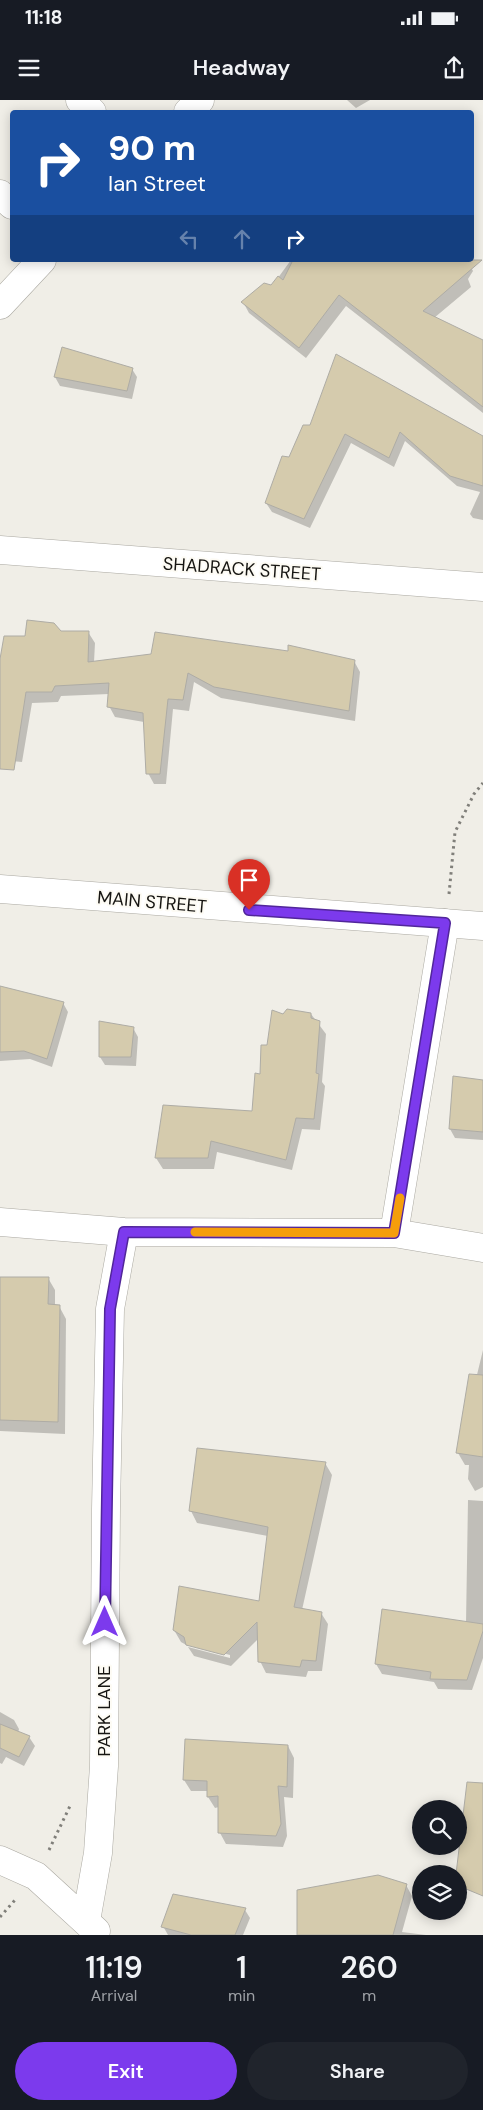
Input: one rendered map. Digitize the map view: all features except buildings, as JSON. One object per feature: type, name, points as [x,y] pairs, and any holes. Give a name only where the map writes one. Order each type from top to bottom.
[{"type":"street","points":[[80,100],[90,110]]},
{"type":"street","points":[[190,110],[200,100]]},
{"type":"street","points":[[0,194],[10,203]]},
{"type":"street","points":[[0,305],[40,262]]},
{"type":"street","name":"SHADRACK STREET","points":[[0,550],[483,588]]},
{"type":"street","name":"MAIN STREET","points":[[0,889],[483,926]]},
{"type":"street","points":[[394,1233],[445,923]]},
{"type":"street","points":[[0,1222],[124,1232],[394,1233],[483,1248]]},
{"type":"street","name":"PARK LANE","points":[[93,1928],[104,1766],[110,1309],[124,1232]]},
{"type":"street","points":[[0,1860],[36,1876],[93,1928]]},
{"type":"path","points":[[445,923],[455,832],[474,794],[483,783]]},
{"type":"slow traffic","points":[[195,1232],[394,1233],[400,1198]]},
{"type":"route","points":[[105,1622],[110,1309],[124,1232],[394,1233],[445,923],[249,910]]}]
